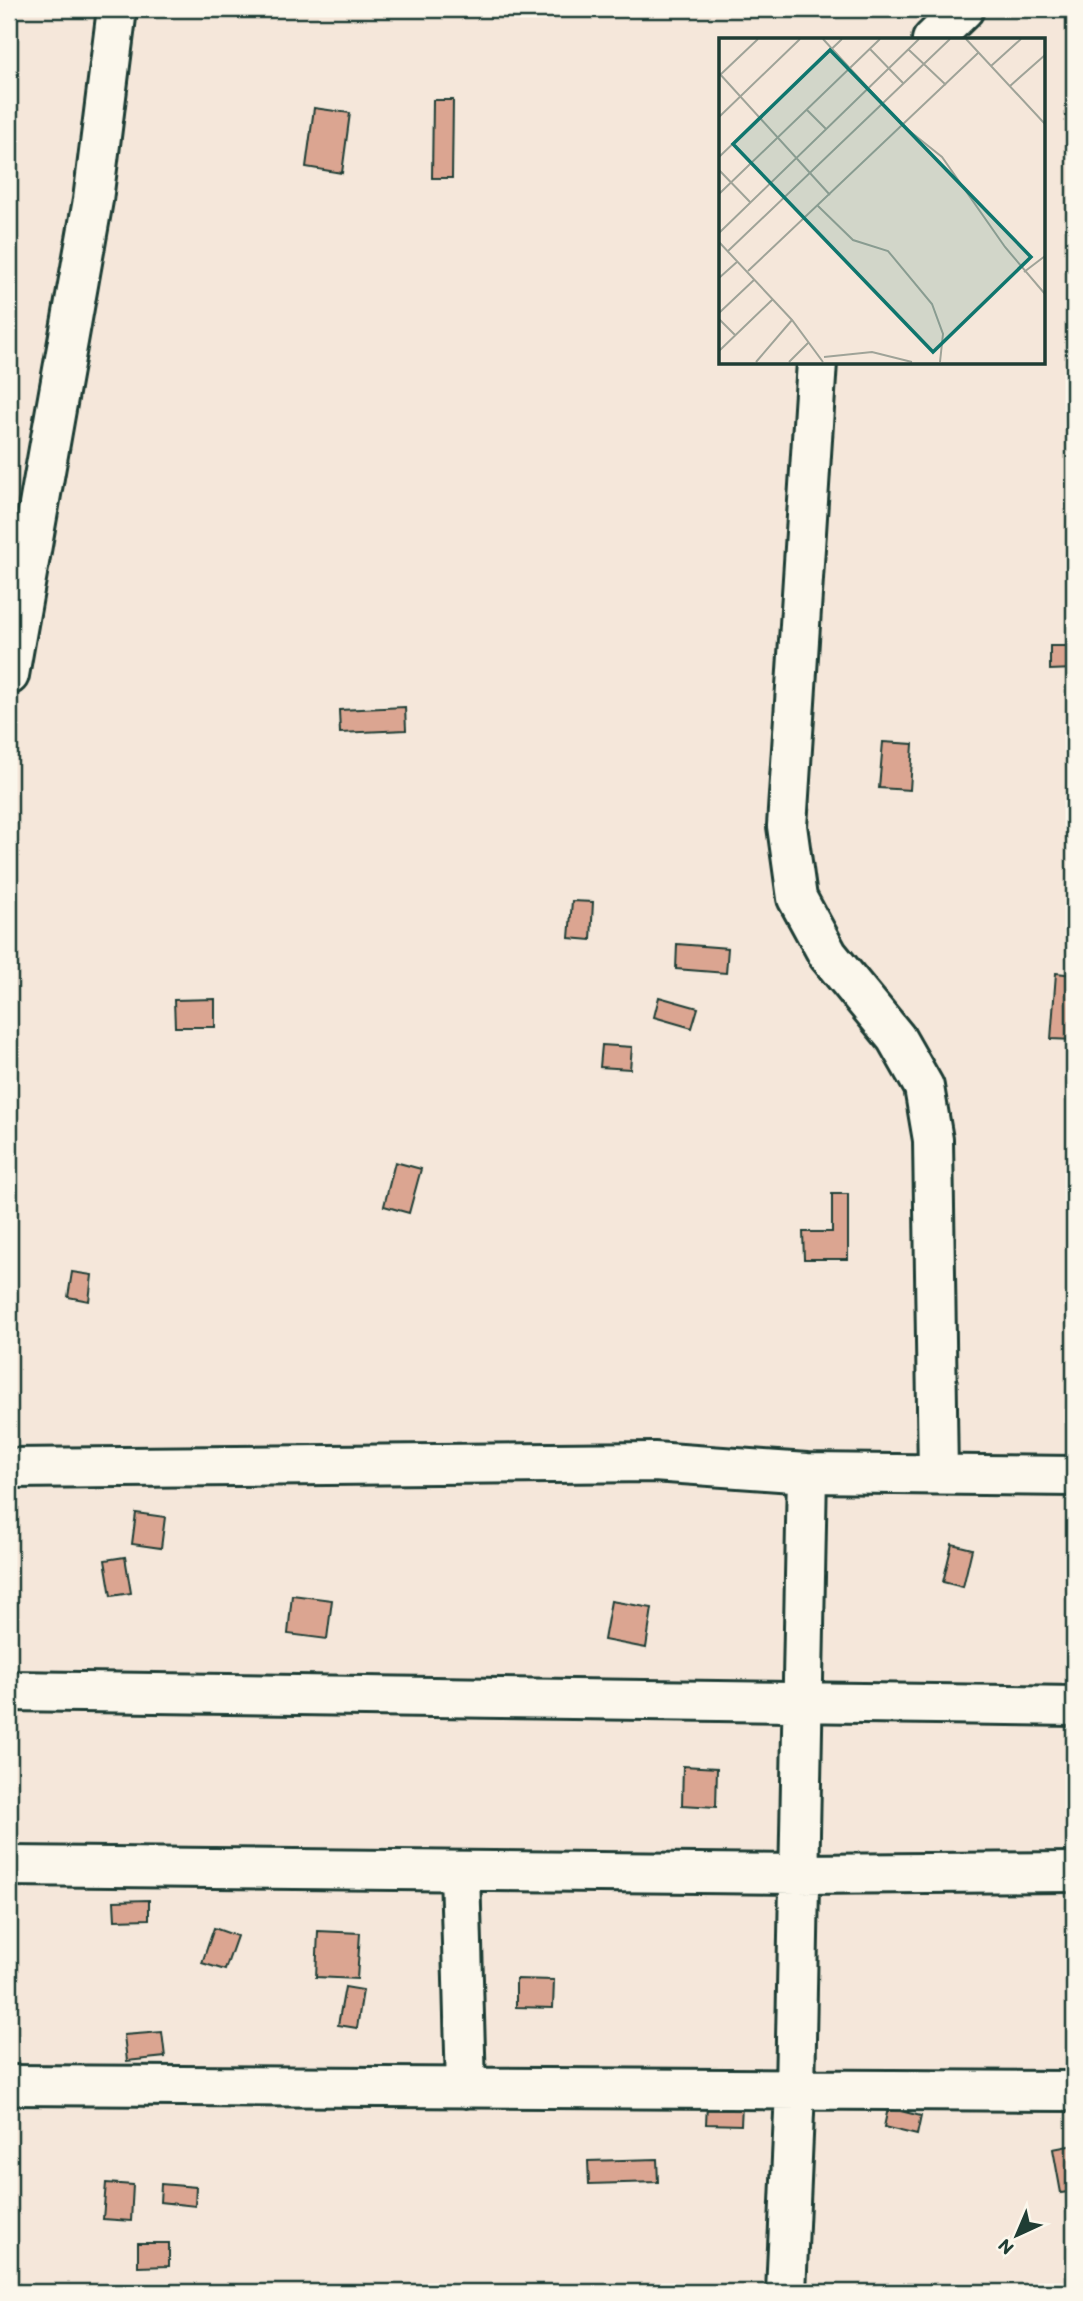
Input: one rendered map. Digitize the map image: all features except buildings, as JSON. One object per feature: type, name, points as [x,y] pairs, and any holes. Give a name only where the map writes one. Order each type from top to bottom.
[{"type":"street","points":[[9,675],[93,200],[117,9]]},
{"type":"street","points":[[934,38],[964,9]]},
{"type":"street","points":[[817,364],[787,826],[797,898],[828,955],[897,1038],[924,1087],[933,1140],[938,1474]]},
{"type":"street","points":[[9,1468],[654,1462],[807,1473],[1074,1476]]},
{"type":"street","points":[[786,2292],[795,2091],[797,1874],[804,1704],[807,1473]]},
{"type":"street","points":[[9,1691],[1074,1706]]},
{"type":"street","points":[[9,1866],[797,1874],[1074,1872]]},
{"type":"street","points":[[460,1871],[466,2088]]},
{"type":"street","points":[[9,2085],[1074,2091]]}]
